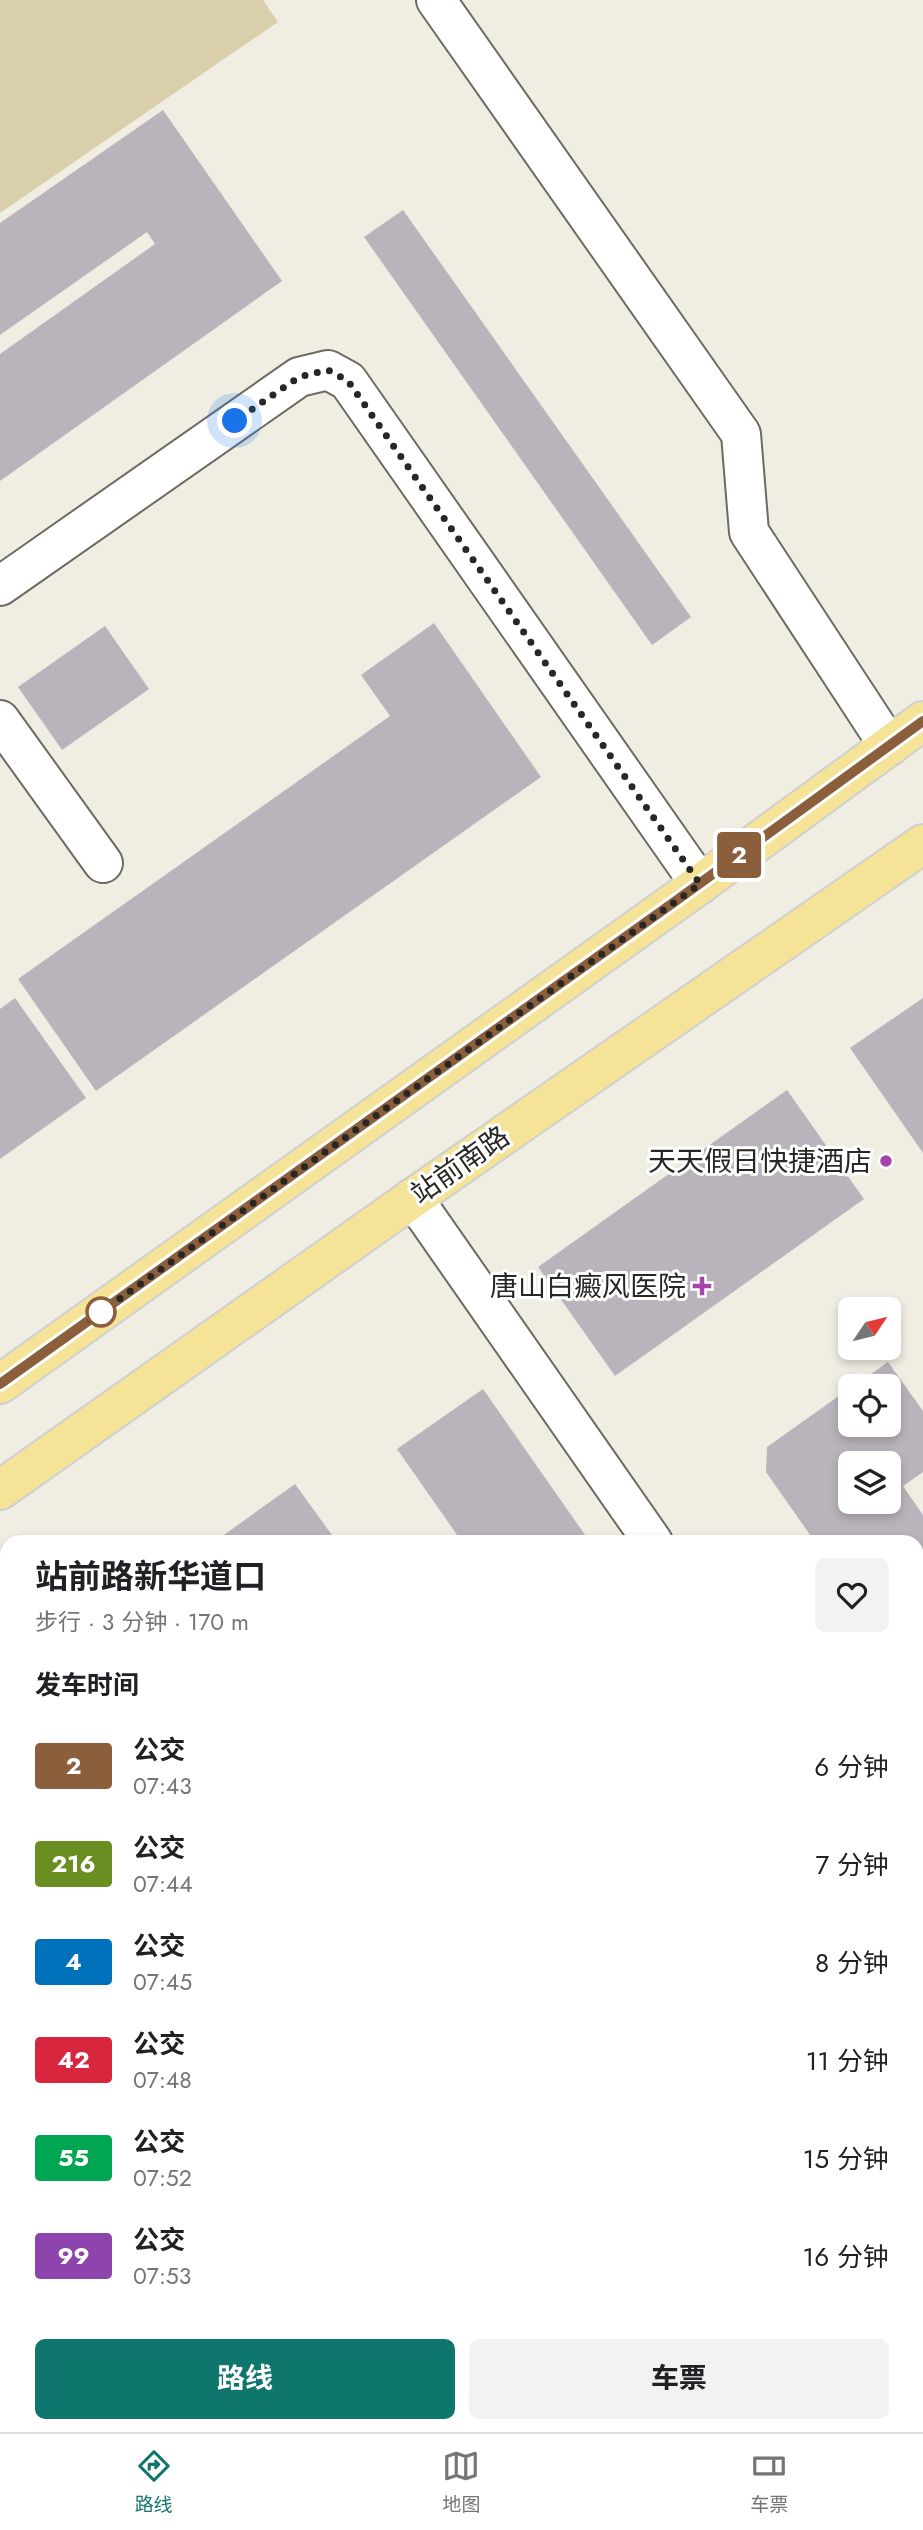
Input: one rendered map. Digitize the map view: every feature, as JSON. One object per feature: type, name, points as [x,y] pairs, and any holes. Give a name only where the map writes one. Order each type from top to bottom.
[{"type":"main road","points":[[0,1384],[700,884],[923,721]]},
{"type":"main road","name":"站前南路","points":[[0,1490],[413,1198],[923,844]]},
{"type":"street","points":[[436,0],[741,434],[749,532],[889,746]]},
{"type":"street","points":[[0,586],[299,377],[328,370],[348,381],[700,884]]},
{"type":"street","points":[[0,720],[103,863]]},
{"type":"street","points":[[874,880],[923,869]]},
{"type":"street","points":[[413,1198],[648,1535]]},
{"type":"shaded area","points":[[0,0],[263,0],[278,22],[0,213]]},
{"type":"building","points":[[163,110],[282,281],[0,481],[0,354],[155,244],[147,232],[0,335],[0,223]]},
{"type":"building","points":[[403,210],[691,617],[652,645],[364,237]]},
{"type":"building","points":[[434,623],[541,777],[96,1091],[18,979],[390,716],[361,675]]},
{"type":"building","points":[[105,626],[149,689],[62,750],[18,687]]},
{"type":"building","points":[[15,998],[86,1098],[0,1159],[0,1009]]},
{"type":"building","points":[[923,998],[923,1153],[850,1048]]},
{"type":"building","points":[[787,1090],[864,1199],[615,1376],[538,1267]]},
{"type":"building","points":[[888,1362],[897,1374],[871,1374]]},
{"type":"building","points":[[901,1380],[923,1411],[923,1472],[903,1486],[923,1515],[923,1535],[810,1535],[766,1472],[767,1447],[838,1397],[838,1437],[901,1437]]},
{"type":"building","points":[[483,1389],[585,1535],[457,1535],[397,1449]]},
{"type":"building","points":[[295,1484],[332,1535],[224,1535]]},
{"type":"bus line","name":"2","points":[[0,1384],[923,721]]},
{"type":"place","name":"天天假日快捷酒店","points":[[886,1161]]},
{"type":"place","name":"唐山白癜风医院","points":[[702,1286]]},
{"type":"route","points":[[101,1312],[90,1320],[700,884],[348,381],[328,370],[299,377],[235,421]]}]
